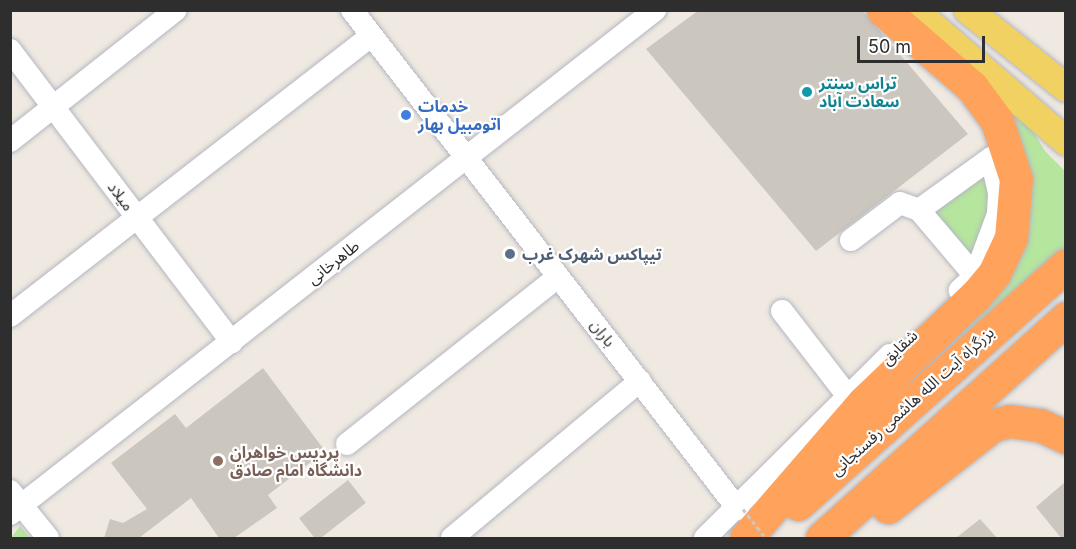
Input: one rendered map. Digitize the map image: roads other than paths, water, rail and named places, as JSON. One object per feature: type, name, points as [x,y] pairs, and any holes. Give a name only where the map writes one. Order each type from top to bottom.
[{"type":"highway","points":[[742,519],[977,294],[993,274],[1011,238],[1016,179],[998,121],[972,87],[883,10]]},
{"type":"highway","name":"بزرگراه آیت الله هاشمی رفسنجانی","points":[[760,538],[1065,265]]},
{"type":"highway","points":[[822,538],[1065,318]]},
{"type":"highway","points":[[850,538],[993,425],[1010,422],[1040,425],[1065,437]]},
{"type":"main road","points":[[914,10],[1065,141]]},
{"type":"main road","points":[[971,11],[1065,88]]},
{"type":"street","points":[[10,141],[177,10]]},
{"type":"street","name":"باران","points":[[352,10],[465,159],[640,381],[742,519]]},
{"type":"street","name":"طاهرخانی","points":[[14,503],[232,342],[656,10]]},
{"type":"street","points":[[10,316],[371,36]]},
{"type":"street","name":"میلاد","points":[[10,50],[232,342]]},
{"type":"street","name":"شقایق","points":[[705,538],[742,519],[847,395],[975,276],[998,214],[999,194],[991,158],[919,210]]},
{"type":"street","points":[[851,240],[900,203],[919,210],[975,276]]},
{"type":"street","points":[[346,444],[558,277]]},
{"type":"street","points":[[782,311],[847,395]]},
{"type":"street","points":[[452,538],[640,381]]},
{"type":"street","points":[[14,503],[48,538]]},
{"type":"place","name":"تراس سنتر سعادت آباد","points":[[807,92]]},
{"type":"place","name":"خدمات اتومبیل بهار","points":[[406,115]]},
{"type":"place","name":"تیپاکس شهرک غرب","points":[[510,254]]},
{"type":"place","name":"پردیس خواهران دانشگاه امام صادق","points":[[218,461]]}]
